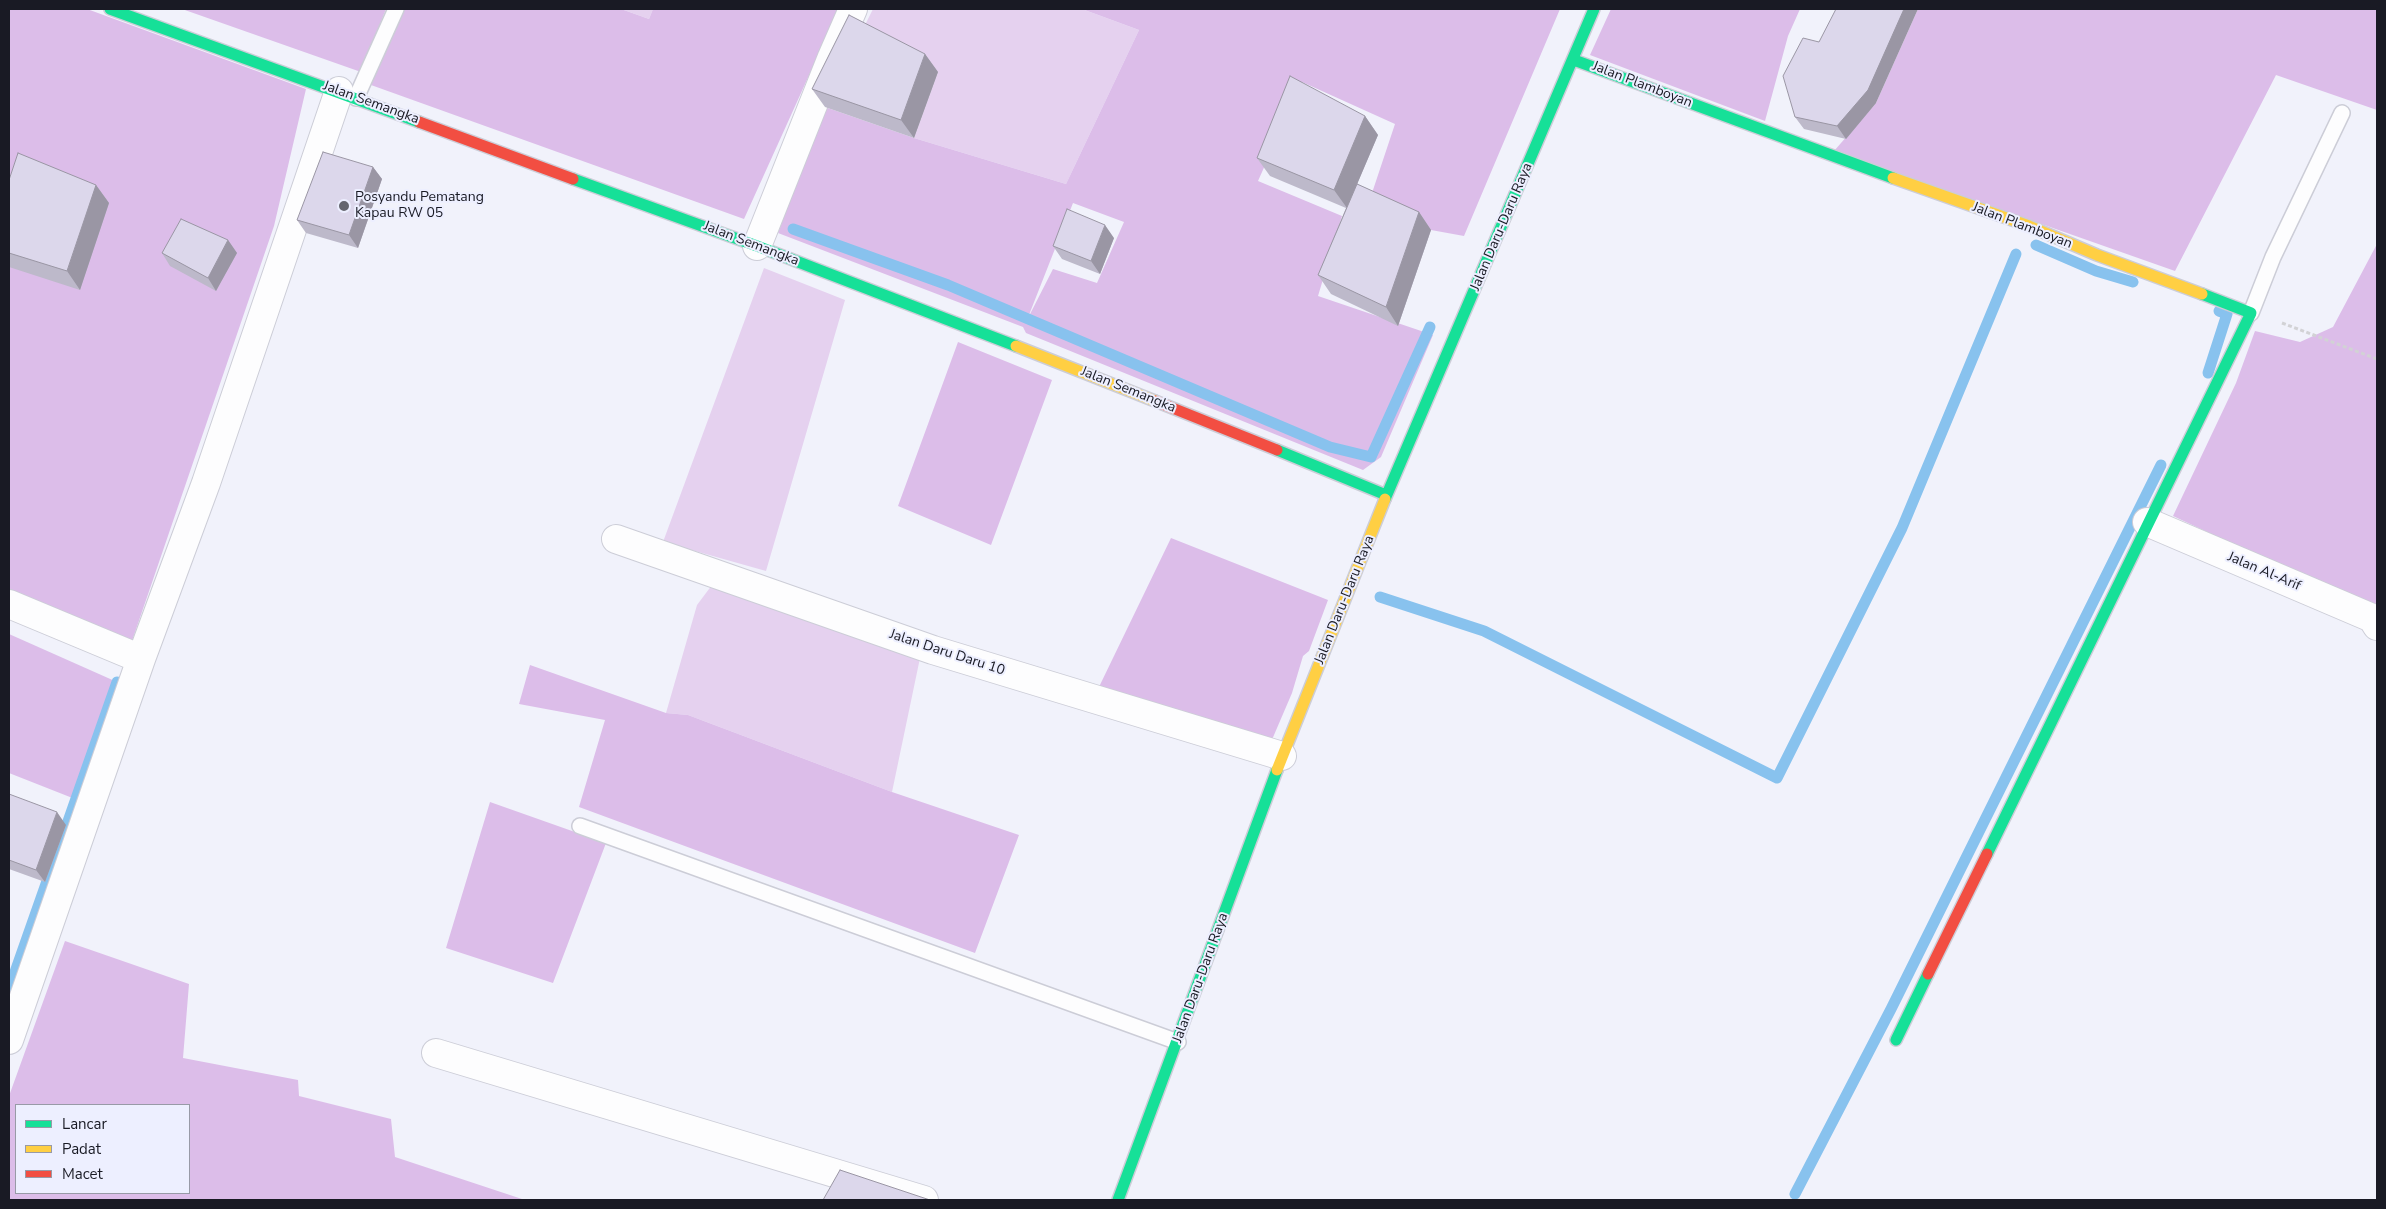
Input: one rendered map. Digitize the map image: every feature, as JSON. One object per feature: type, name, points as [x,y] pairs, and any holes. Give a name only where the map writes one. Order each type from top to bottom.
[{"type":"street","name":"Jalan Semangka","points":[[110,9],[756,246],[1089,374],[1386,494]]},
{"type":"street","points":[[756,246],[853,9]]},
{"type":"street","name":"Jalan Daru-Daru Raya","points":[[1118,1200],[1178,1042],[1282,756],[1386,494],[1574,60],[1594,9]]},
{"type":"street","name":"Jalan Plamboyan","points":[[1574,60],[1804,146],[2029,226],[2097,256],[2251,312]]},
{"type":"street","points":[[9,1040],[141,659],[348,95]]},
{"type":"street","points":[[1896,1040],[2251,312]]},
{"type":"street","name":"Jalan Al-Arif","points":[[2147,522],[2372,618],[2377,626]]},
{"type":"street","name":"Jalan Daru Daru 10","points":[[616,539],[933,650],[1282,756]]},
{"type":"street","points":[[9,604],[141,659]]},
{"type":"street","points":[[436,1053],[924,1200]]},
{"type":"lane","points":[[348,95],[396,9]]},
{"type":"lane","points":[[2251,312],[2273,257],[2342,114]]},
{"type":"lane","points":[[580,826],[1178,1042]]},
{"type":"path","points":[[2251,312],[2377,359]]},
{"type":"shaded area","points":[[9,9],[87,9],[306,89],[274,226],[132,641],[9,592]]},
{"type":"shaded area","points":[[182,9],[386,9],[361,72]]},
{"type":"shaded area","points":[[400,9],[621,9],[649,19],[653,9],[839,9],[744,219],[371,85]]},
{"type":"shaded area","points":[[621,9],[653,9],[649,19]]},
{"type":"shaded area","points":[[873,9],[1082,9],[1139,30],[1066,184],[914,138],[938,72],[861,33]]},
{"type":"shaded area","points":[[1082,9],[1560,9],[1464,236],[1431,230],[1369,202],[1395,124],[1302,82],[1258,181],[1342,216],[1318,296],[1433,335],[1381,457],[1363,470],[1026,333],[1023,327],[778,233],[825,107],[914,138],[1066,184],[1139,30]],"holes":[[[1073,203],[1124,222],[1097,283],[1053,269],[1027,320]]]},
{"type":"shaded area","points":[[1611,9],[1800,9],[1788,36],[1765,121],[1590,55]]},
{"type":"shaded area","points":[[1918,9],[2377,9],[2377,110],[2276,75],[2175,271],[1834,151],[1876,103]]},
{"type":"shaded area","points":[[2377,244],[2377,611],[2173,516],[2236,383],[2255,331],[2300,342],[2333,327]]},
{"type":"shaded area","points":[[764,268],[845,300],[766,571],[663,542]]},
{"type":"shaded area","points":[[958,342],[1052,380],[991,545],[898,506]]},
{"type":"shaded area","points":[[1171,538],[1328,600],[1309,651],[1303,656],[1292,693],[1271,742],[1098,689]]},
{"type":"shaded area","points":[[712,585],[920,658],[892,792],[688,715],[666,713],[697,605]]},
{"type":"shaded area","points":[[9,634],[117,682],[75,799],[9,773]]},
{"type":"shaded area","points":[[530,665],[666,713],[688,715],[892,792],[1019,835],[975,953],[579,807],[605,720],[519,704]]},
{"type":"shaded area","points":[[490,802],[606,843],[553,983],[446,948]]},
{"type":"shaded area","points":[[65,941],[189,984],[183,1058],[298,1080],[299,1096],[391,1119],[395,1157],[525,1200],[9,1200],[9,1096]]},
{"type":"building","points":[[1836,9],[1904,9],[1868,90],[1837,126],[1795,117],[1783,76],[1803,38],[1819,42]]},
{"type":"building","points":[[849,15],[925,54],[901,120],[812,89]]},
{"type":"building","points":[[1290,76],[1365,116],[1334,190],[1257,158]]},
{"type":"building","name":"Posyandu Pematang Kapau RW 05","points":[[323,152],[373,167],[349,235],[297,220]]},
{"type":"building","points":[[18,153],[96,185],[67,271],[9,253],[9,180]]},
{"type":"building","points":[[1357,184],[1419,212],[1386,307],[1318,275]]},
{"type":"building","points":[[1067,209],[1105,225],[1091,261],[1053,246]]},
{"type":"building","points":[[181,219],[228,240],[208,278],[162,253]]},
{"type":"building","points":[[9,794],[57,812],[36,870],[9,860]]},
{"type":"building","points":[[840,1170],[930,1200],[823,1200]]},
{"type":"waterway","points":[[793,229],[948,285],[1330,447],[1371,457],[1430,327]]},
{"type":"waterway","points":[[2036,245],[2096,271],[2133,282]]},
{"type":"waterway","points":[[1380,597],[1484,631],[1777,778],[1902,528],[2016,254]]},
{"type":"waterway","points":[[2208,373],[2227,314],[2219,311]]},
{"type":"waterway","points":[[1795,1194],[1891,1009],[2161,465]]},
{"type":"waterway","points":[[9,989],[117,682]]},
{"type":"traffic: fast","points":[[110,9],[419,122]]},
{"type":"traffic: fast","points":[[1385,499],[1594,9]]},
{"type":"traffic: fast","points":[[1574,60],[1893,178]]},
{"type":"traffic: fast","points":[[573,179],[757,246],[1016,346]]},
{"type":"traffic: fast","points":[[1987,854],[2251,313],[2202,294]]},
{"type":"traffic: fast","points":[[1277,450],[1386,495]]},
{"type":"traffic: fast","points":[[1118,1200],[1277,770]]},
{"type":"traffic: fast","points":[[1896,1040],[1928,974]]},
{"type":"traffic: slow","points":[[1893,178],[2029,226],[2097,255],[2202,294]]},
{"type":"traffic: slow","points":[[1016,346],[1155,401]]},
{"type":"traffic: slow","points":[[1277,770],[1385,499]]},
{"type":"traffic: jam","points":[[419,122],[573,179]]},
{"type":"traffic: jam","points":[[1155,401],[1277,450]]},
{"type":"traffic: jam","points":[[1928,974],[1987,854]]},
{"type":"place","name":"Posyandu Pematang Kapau RW 05","points":[[344,206]]}]
